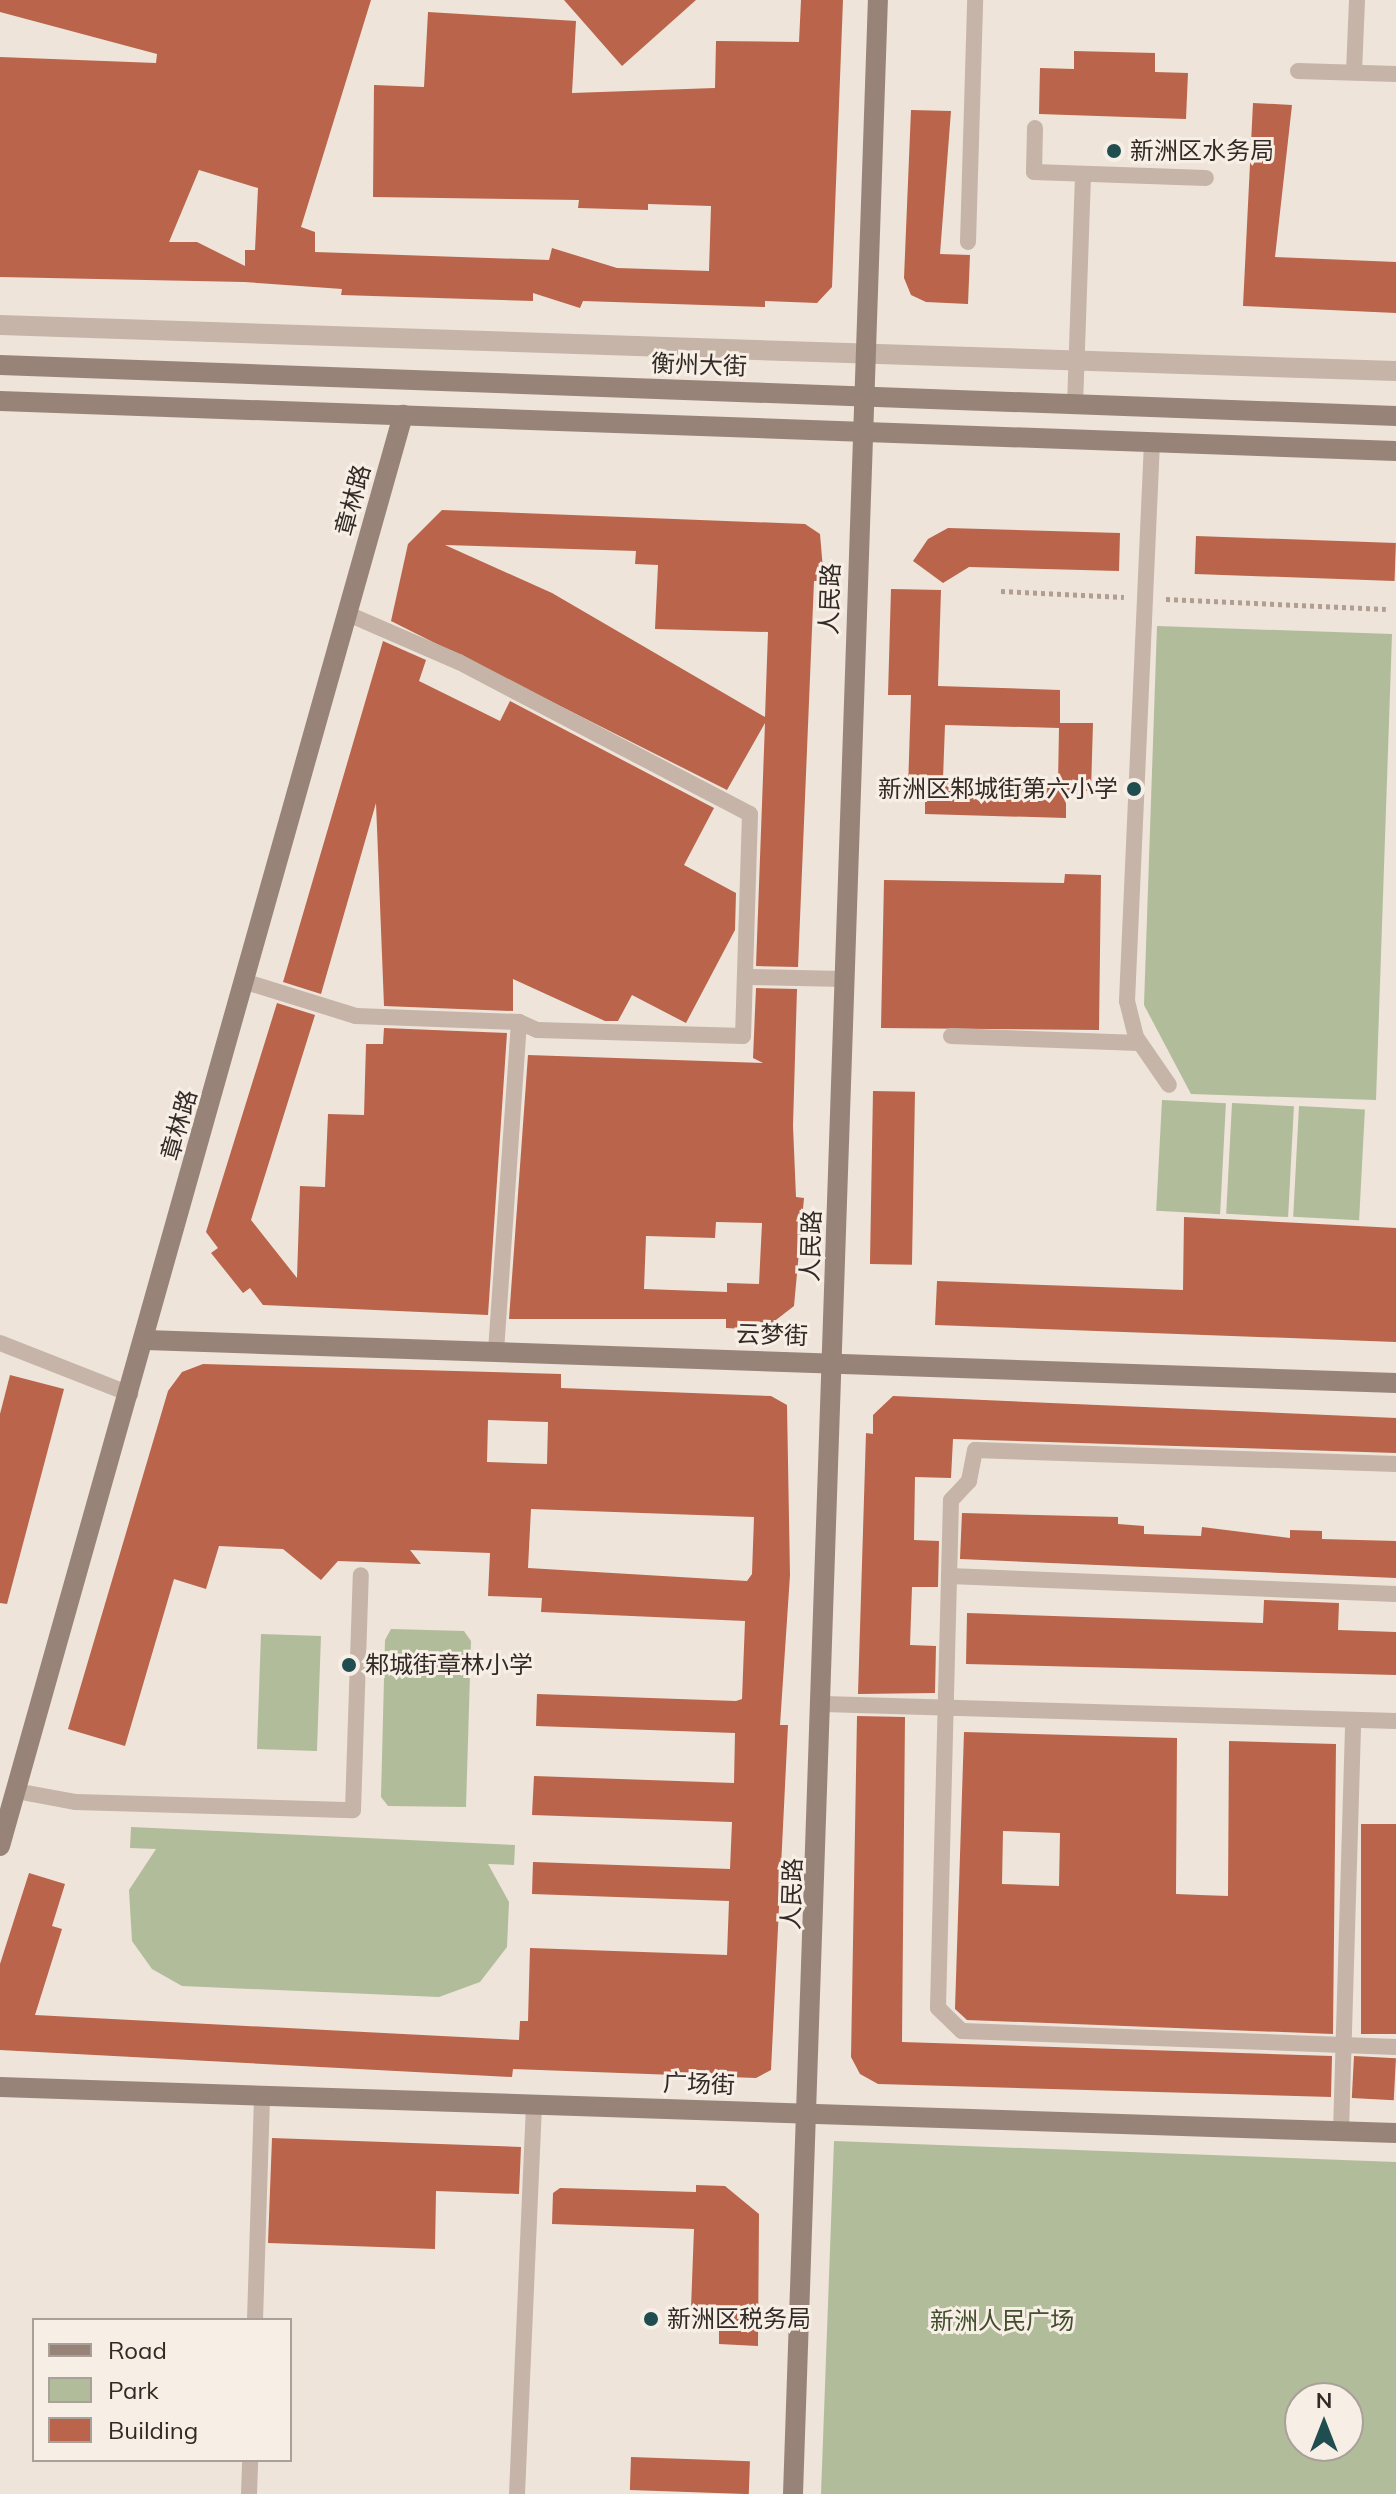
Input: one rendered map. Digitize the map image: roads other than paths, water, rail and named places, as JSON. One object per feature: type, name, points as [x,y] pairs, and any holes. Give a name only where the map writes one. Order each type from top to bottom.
[{"type":"street","name":"人民路","points":[[793,2494],[824,1704],[863,352],[878,0]]},
{"type":"street","points":[[0,325],[1396,371]]},
{"type":"street","name":"衡州大街","points":[[0,365],[1396,416]]},
{"type":"street","points":[[0,401],[1396,451]]},
{"type":"street","name":"章林路","points":[[1,1838],[146,1340],[403,415]]},
{"type":"street","name":"云梦街","points":[[146,1340],[1396,1383]]},
{"type":"street","name":"广场街","points":[[0,2087],[1396,2133]]},
{"type":"lane","points":[[968,242],[975,0]]},
{"type":"lane","points":[[1354,72],[1357,0]]},
{"type":"lane","points":[[1298,71],[1396,74]]},
{"type":"lane","points":[[1035,128],[1034,172],[1206,178]]},
{"type":"lane","points":[[1075,405],[1083,174]]},
{"type":"lane","points":[[1152,442],[1127,1001],[1139,1043],[1169,1085]]},
{"type":"lane","points":[[246,982],[356,1016],[519,1022],[537,1030],[743,1036],[750,814],[459,662],[348,614]]},
{"type":"lane","points":[[745,977],[845,979]]},
{"type":"lane","points":[[496,1352],[519,1022]]},
{"type":"lane","points":[[951,1036],[1139,1043]]},
{"type":"lane","points":[[0,1343],[130,1394]]},
{"type":"lane","points":[[1396,1464],[975,1450],[969,1481],[951,1500],[938,2008],[947,2024],[962,2031],[1396,2047]]},
{"type":"lane","points":[[16,1791],[76,1802],[353,1810],[361,1575]]},
{"type":"lane","points":[[949,1576],[1396,1594]]},
{"type":"lane","points":[[824,1704],[1396,1721]]},
{"type":"lane","points":[[1341,2132],[1353,1720]]},
{"type":"lane","points":[[255,2318],[262,2096]]},
{"type":"lane","points":[[517,2494],[534,2105]]},
{"type":"lane","points":[[249,2494],[250,2462]]},
{"type":"place","name":"新洲区水务局","points":[[1114,151]]},
{"type":"place","name":"新洲区邾城街第六小学","points":[[1134,789]]},
{"type":"place","name":"邾城街章林小学","points":[[349,1665]]},
{"type":"place","name":"新洲区税务局","points":[[651,2319]]},
{"type":"park label","name":"新洲人民广场","points":[[1002,2321]]}]
